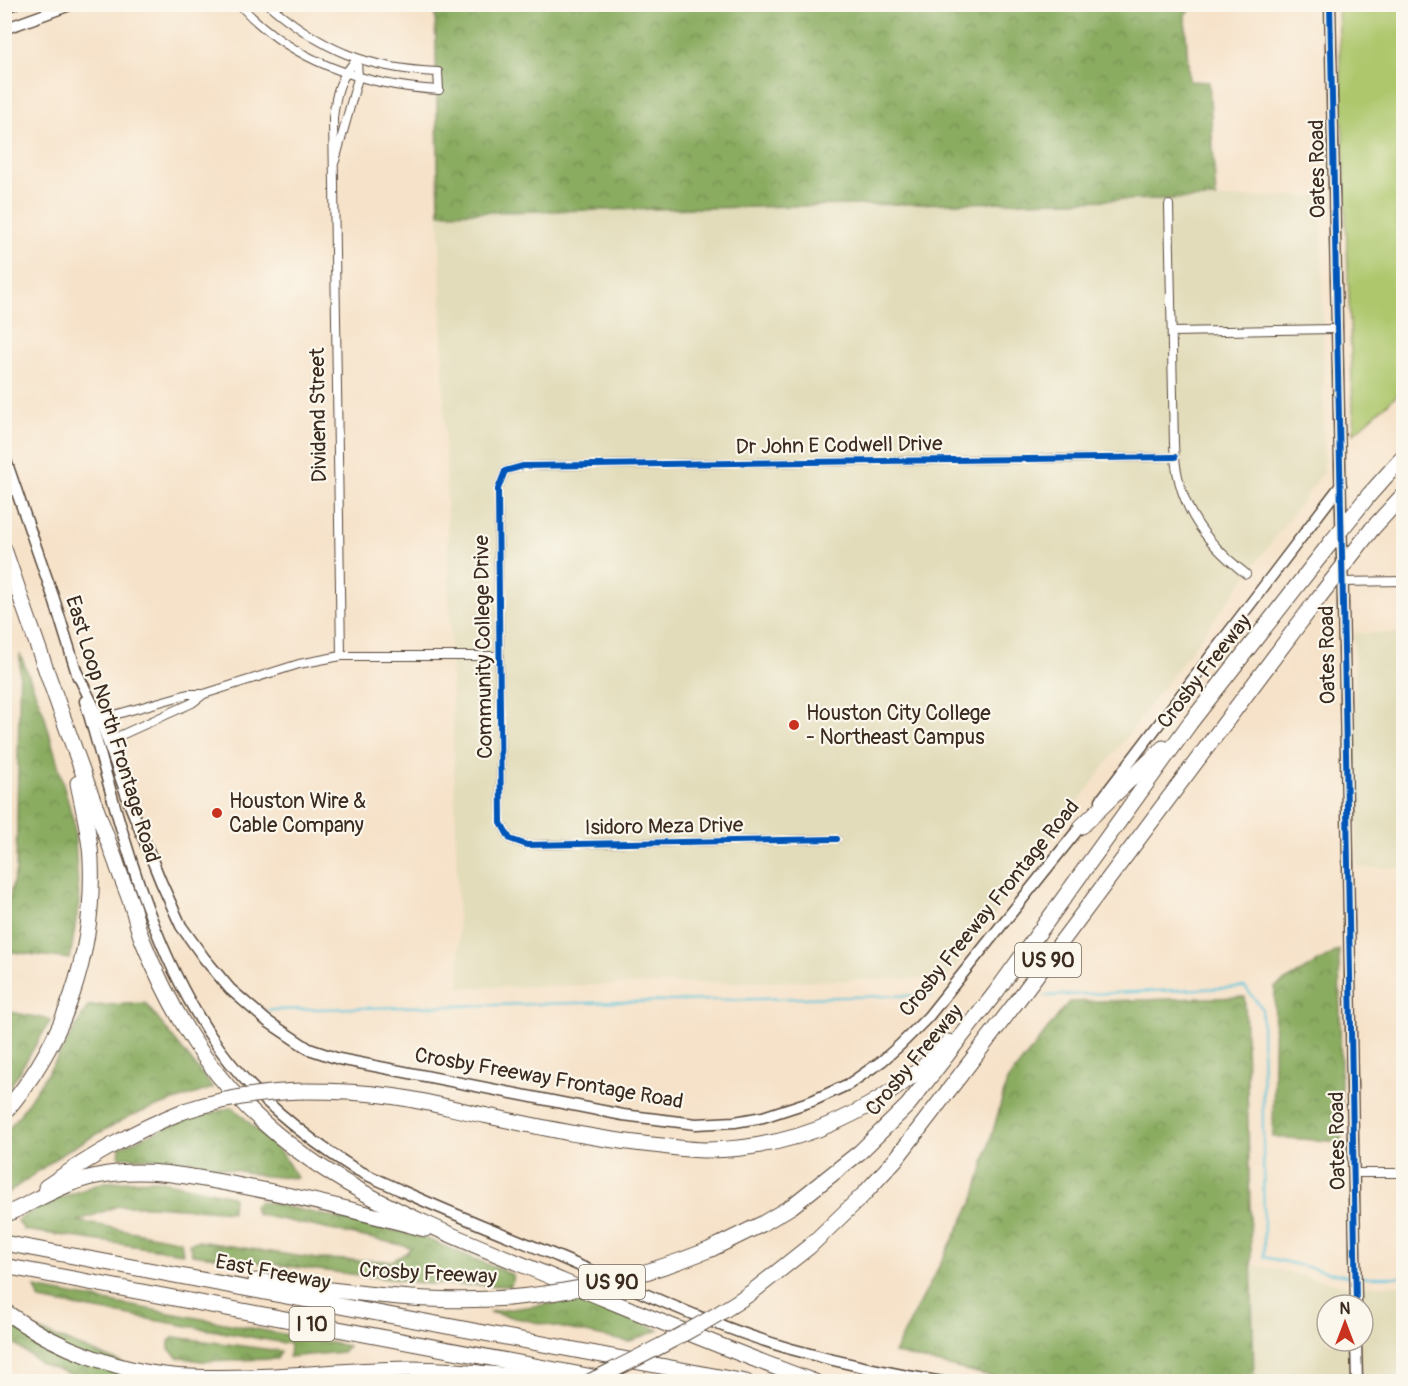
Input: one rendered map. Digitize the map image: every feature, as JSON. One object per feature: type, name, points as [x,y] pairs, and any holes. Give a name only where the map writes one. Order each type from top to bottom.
[{"type":"highway","name":"Crosby Freeway","points":[[154,1271],[459,1300],[551,1295],[634,1277],[711,1249],[762,1224],[792,1206],[860,1152],[908,1105],[996,992],[1190,723],[1368,495],[1404,456]]},
{"type":"highway","name":"Crosby Freeway","points":[[589,1382],[719,1315],[810,1246],[863,1195],[896,1158],[1018,1000],[1316,601],[1372,529],[1404,494]]},
{"type":"highway","points":[[4,549],[70,742],[132,906],[141,938],[174,1008],[204,1056],[249,1110],[274,1134],[307,1160],[347,1185],[471,1243],[814,1382]]},
{"type":"highway","points":[[1082,826],[1190,723]]},
{"type":"highway","points":[[9,1107],[37,1071],[55,1038],[74,994],[83,962],[92,905],[91,858],[70,742]]},
{"type":"highway","points":[[7,1214],[119,1140],[138,1130],[206,1103],[249,1094],[304,1091],[392,1096],[543,1128],[635,1144],[706,1150],[775,1142],[810,1132],[870,1106],[912,1076],[945,1046],[996,992]]},
{"type":"highway","points":[[23,1205],[96,1176],[127,1171],[170,1173],[289,1195],[471,1243]]},
{"type":"highway","name":"East Freeway","points":[[4,1244],[746,1382]]},
{"type":"highway","name":"East Freeway","points":[[4,1266],[619,1382]]},
{"type":"highway","points":[[4,1311],[82,1353],[124,1367],[190,1377],[412,1369],[494,1374],[567,1382]]},
{"type":"main road","points":[[4,8],[15,4]]},
{"type":"main road","points":[[4,29],[73,4]]},
{"type":"main road","name":"Oates Road","points":[[1330,4],[1356,1293]]},
{"type":"main road","name":"East Loop North Frontage Road","points":[[4,455],[54,599],[146,904],[167,958],[194,1011],[221,1052],[268,1102],[306,1134],[354,1168],[424,1201],[711,1321],[790,1349],[876,1370],[943,1382]]},
{"type":"main road","name":"Crosby Freeway Frontage Road","points":[[77,673],[100,719],[130,805],[157,873],[182,926],[204,958],[230,989],[267,1021],[309,1050],[339,1059],[623,1115],[696,1124],[735,1122],[774,1114],[812,1101],[849,1084],[882,1061],[928,1017],[1082,826],[1341,485]]},
{"type":"main road","points":[[1356,1353],[1357,1382]]},
{"type":"street","points":[[239,4],[264,28],[294,49],[344,72],[358,78],[413,89],[439,90],[438,72],[410,71],[357,60],[312,37],[268,4]]},
{"type":"street","name":"Dividend Street","points":[[340,656],[333,118],[335,99],[344,72],[357,60]]},
{"type":"street","name":"Dividend Street","points":[[332,174],[358,78],[357,60]]},
{"type":"street","points":[[1169,205],[1174,457],[1184,500],[1194,519],[1209,541],[1246,574]]},
{"type":"street","points":[[1172,332],[1336,329]]},
{"type":"street","name":"Dr John E Codwell Drive","points":[[505,471],[523,466],[1174,457]]},
{"type":"street","name":"Community College Drive","points":[[501,823],[498,489],[505,471]]},
{"type":"street","points":[[1342,582],[1404,581]]},
{"type":"street","points":[[100,719],[188,694],[204,694],[299,664],[340,656],[500,656]]},
{"type":"street","points":[[108,741],[192,703],[204,694]]},
{"type":"street","points":[[155,704],[160,718]]},
{"type":"street","name":"Isidoro Meza Drive","points":[[501,823],[510,838],[527,845],[837,839]]},
{"type":"street","points":[[1354,1173],[1404,1173]]},
{"type":"shaded area","name":"Houston City College - Northeast Campus","points":[[1322,196],[1324,472],[947,978],[460,988],[439,213]]},
{"type":"shaded area","points":[[1354,633],[1403,633],[1403,868],[1357,868]]},
{"type":"shaded area","points":[[1251,1264],[1347,1286],[1403,1285],[1403,1381],[1254,1381]]},
{"type":"green space","points":[[435,5],[1197,5],[1185,14],[1189,81],[1209,82],[1216,198],[439,213]]},
{"type":"green space","points":[[1338,5],[1404,5],[1403,390],[1354,433]]},
{"type":"green space","points":[[20,654],[44,714],[74,823],[79,902],[70,959],[5,951],[5,916],[16,870]]},
{"type":"green space","points":[[1339,950],[1342,1142],[1273,1137],[1275,987]]},
{"type":"green space","points":[[1245,997],[1254,1381],[1011,1381],[894,1353],[974,1199],[1007,1081],[1069,1002]]},
{"type":"green space","points":[[145,1003],[213,1088],[130,1116],[68,1150],[5,1195],[5,1134],[58,1057],[88,1006]]},
{"type":"green space","points":[[4,1011],[51,1020],[5,1095]]},
{"type":"green space","points":[[233,1107],[283,1155],[297,1178],[264,1176],[184,1160],[119,1157],[120,1147],[185,1120]]},
{"type":"green space","points":[[157,1180],[233,1196],[232,1212],[154,1206],[118,1206],[78,1221],[181,1241],[183,1253],[24,1230],[17,1220],[50,1202],[104,1182]]},
{"type":"green space","points":[[260,1201],[422,1237],[513,1275],[511,1286],[429,1284],[192,1254],[189,1243],[198,1241],[317,1259],[392,1261],[406,1253],[411,1247],[256,1214],[254,1206]]},
{"type":"green space","points":[[35,1288],[348,1346],[342,1352],[289,1357],[290,1344],[40,1300]]},
{"type":"green space","points":[[587,1299],[659,1330],[628,1342],[488,1312]]},
{"type":"green space","points":[[5,1317],[168,1381],[90,1381],[42,1364],[5,1337]]},
{"type":"green space","points":[[174,1337],[281,1351],[277,1359],[201,1361],[177,1357],[169,1349],[169,1341]]},
{"type":"waterway","points":[[1044,996],[1245,987],[1262,1008],[1264,1257],[1351,1277]]},
{"type":"waterway","points":[[268,1010],[932,995]]},
{"type":"waterway","points":[[1359,1277],[1404,1277]]},
{"type":"cycle path","points":[[1330,4],[1356,1293]]},
{"type":"cycle path","points":[[837,839],[527,845],[510,839],[501,823],[498,489],[505,471],[523,466],[1175,457]]},
{"type":"place","name":"Houston City College - Northeast Campus","points":[[794,725]]},
{"type":"place","name":"Houston Wire & Cable Company","points":[[217,813]]}]
